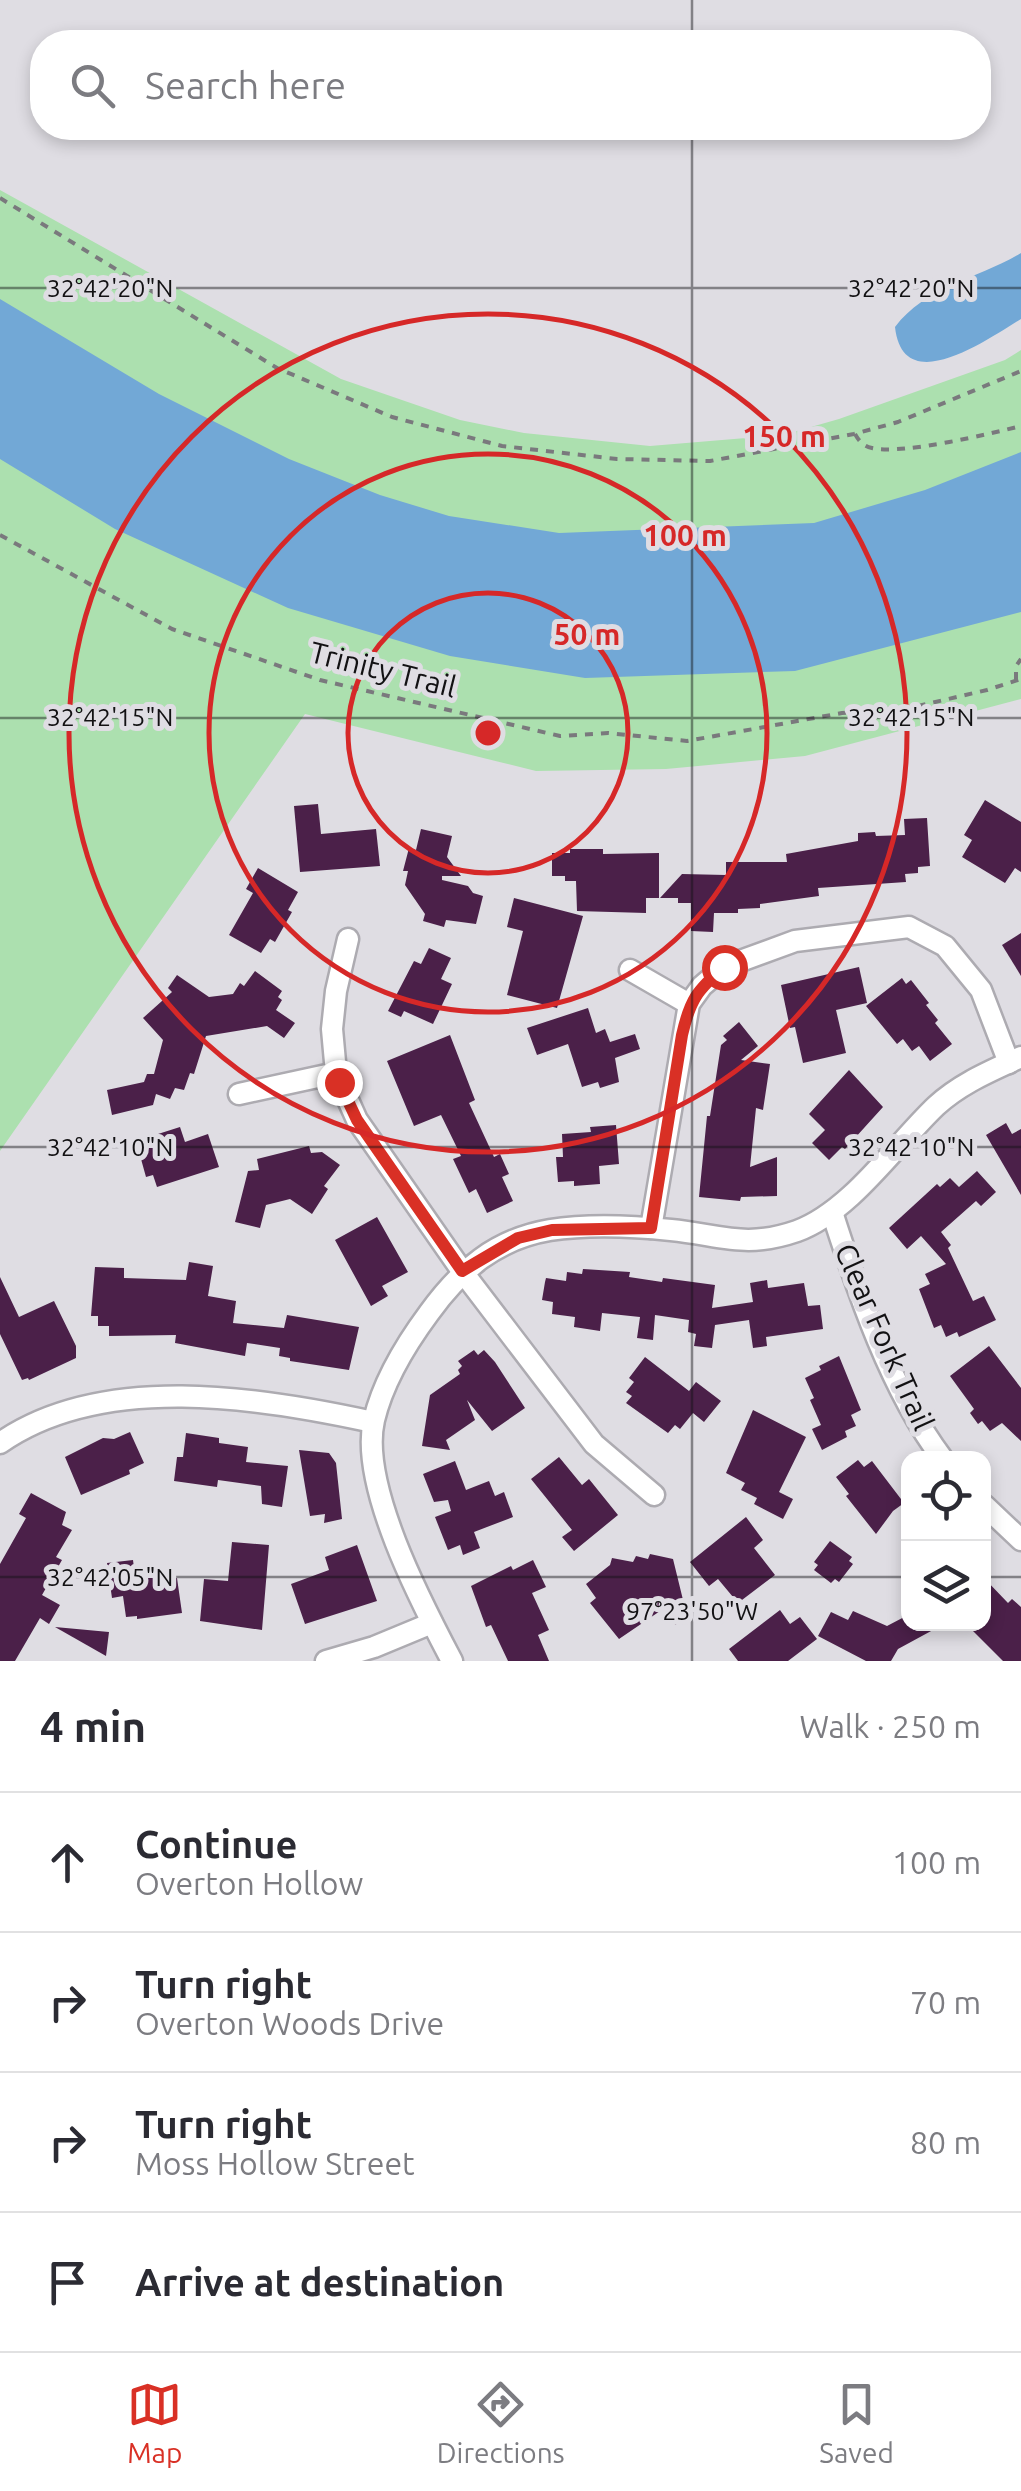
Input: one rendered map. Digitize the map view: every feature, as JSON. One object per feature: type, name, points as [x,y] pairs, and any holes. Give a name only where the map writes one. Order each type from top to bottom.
[{"type":"street","points":[[452,1661],[391,1530],[374,1467],[373,1422],[410,1338],[462,1271],[518,1238],[552,1230],[651,1228],[738,1242],[774,1239],[832,1212],[939,1103],[967,1082],[1015,1060],[981,990],[945,946],[909,927],[794,941],[724,967],[702,986],[690,1004],[682,1035],[651,1228]]},
{"type":"street","points":[[348,939],[332,1029],[336,1073],[357,1120],[462,1271],[594,1444],[654,1496]]},
{"type":"street","points":[[630,970],[690,1004]]},
{"type":"street","points":[[239,1094],[336,1073]]},
{"type":"street","name":"Clear Fork Trail","points":[[832,1212],[877,1333],[937,1451]]},
{"type":"street","points":[[0,1443],[53,1414],[117,1401],[195,1398],[276,1403],[373,1422]]},
{"type":"street","points":[[991,1512],[1021,1540]]},
{"type":"street","points":[[326,1661],[374,1647],[432,1623]]},
{"type":"path","points":[[0,198],[278,368],[392,417],[502,446],[617,459],[710,462],[898,422],[1021,371]]},
{"type":"path","points":[[855,434],[865,446],[882,449],[953,441],[1021,426]]},
{"type":"path","name":"Trinity Trail","points":[[0,535],[172,629],[320,680],[560,736],[608,733],[687,741],[842,713],[918,706],[1019,679],[1016,666],[1021,660]]},
{"type":"green space","points":[[0,190],[341,379],[460,420],[524,433],[650,446],[783,435],[1005,360],[1021,350],[1021,699],[805,756],[666,769],[536,771],[305,714],[0,1151]]},
{"type":"water","points":[[1021,253],[1021,319],[949,358],[930,362],[913,359],[901,348],[895,327],[908,313],[937,292]]},
{"type":"water","points":[[0,299],[159,394],[289,459],[380,495],[449,516],[559,533],[814,523],[925,490],[1021,452],[1021,612],[795,671],[585,678],[450,656],[288,608],[115,529],[0,459]]},
{"type":"building","points":[[985,800],[1021,822],[1021,872],[1015,868],[1005,883],[962,857],[972,840],[964,835]]},
{"type":"building","points":[[318,804],[321,834],[376,829],[380,866],[300,872],[294,806]]},
{"type":"building","points":[[927,818],[930,866],[918,867],[918,873],[905,874],[906,882],[818,888],[819,896],[760,904],[760,908],[738,909],[738,913],[714,913],[713,932],[691,931],[691,903],[660,898],[682,874],[726,875],[726,862],[787,862],[786,854],[858,841],[858,833],[905,835],[904,819]]},
{"type":"building","points":[[421,829],[452,836],[447,857],[461,876],[442,876],[442,880],[468,886],[473,893],[483,896],[476,924],[446,920],[444,927],[423,921],[425,914],[405,885],[408,871],[403,871],[409,848],[416,850]]},
{"type":"building","points":[[570,849],[603,849],[603,854],[659,853],[659,898],[646,898],[646,913],[577,911],[576,881],[552,876],[552,853],[570,853]]},
{"type":"building","points":[[258,868],[298,892],[275,942],[270,939],[261,953],[229,935],[253,893],[246,889]]},
{"type":"building","points":[[514,898],[583,916],[557,1008],[507,995],[523,931],[507,927]]},
{"type":"building","points":[[1021,933],[1021,976],[1002,945]]},
{"type":"building","points":[[429,948],[451,958],[441,979],[452,984],[433,1024],[404,1011],[401,1017],[388,1011],[414,961],[421,964]]},
{"type":"building","points":[[859,967],[867,1003],[836,1010],[846,1053],[803,1063],[795,1027],[790,1028],[781,985]]},
{"type":"building","points":[[255,971],[282,991],[276,1010],[295,1023],[284,1038],[267,1026],[206,1036],[194,1074],[190,1073],[184,1090],[175,1088],[170,1099],[156,1094],[153,1105],[112,1115],[107,1090],[144,1082],[147,1074],[154,1074],[163,1040],[143,1018],[172,992],[168,988],[177,975],[209,997],[233,994]]},
{"type":"building","points":[[902,978],[906,984],[911,980],[929,1003],[926,1005],[938,1020],[935,1023],[952,1044],[930,1061],[919,1046],[912,1051],[903,1039],[897,1044],[866,1006]]},
{"type":"building","points":[[588,1008],[596,1033],[605,1029],[610,1042],[635,1034],[640,1049],[615,1058],[619,1082],[600,1088],[598,1082],[582,1087],[568,1044],[537,1055],[527,1028]]},
{"type":"building","points":[[739,1022],[758,1046],[741,1060],[770,1064],[763,1110],[756,1108],[750,1167],[777,1157],[777,1196],[741,1197],[740,1201],[699,1197],[707,1116],[721,1045],[727,1040],[723,1036]]},
{"type":"building","points":[[450,1035],[475,1100],[469,1103],[494,1157],[500,1154],[509,1174],[502,1177],[513,1201],[487,1213],[476,1189],[469,1193],[453,1159],[461,1156],[441,1115],[414,1126],[387,1061]]},
{"type":"building","points":[[849,1070],[883,1107],[845,1149],[842,1147],[829,1160],[812,1143],[825,1130],[809,1114]]},
{"type":"building","points":[[1006,1123],[1012,1134],[1021,1129],[1021,1195],[986,1135]]},
{"type":"building","points":[[616,1125],[619,1164],[599,1166],[600,1184],[574,1186],[574,1181],[558,1182],[556,1157],[563,1157],[562,1134]]},
{"type":"building","points":[[180,1127],[185,1142],[208,1134],[219,1167],[157,1187],[153,1175],[146,1177],[136,1141]]},
{"type":"building","points":[[309,1146],[311,1153],[322,1152],[340,1165],[324,1186],[328,1189],[312,1214],[290,1199],[266,1205],[260,1228],[235,1222],[248,1171],[259,1170],[257,1159]]},
{"type":"building","points":[[977,1171],[996,1192],[981,1206],[976,1201],[941,1232],[951,1245],[948,1248],[973,1301],[984,1296],[996,1320],[959,1337],[957,1332],[946,1337],[941,1325],[934,1328],[919,1289],[930,1284],[925,1274],[946,1264],[921,1236],[907,1249],[889,1228],[937,1184],[940,1187],[950,1178],[959,1187]]},
{"type":"building","points":[[377,1217],[408,1272],[382,1286],[388,1296],[371,1306],[335,1240]]},
{"type":"building","points":[[189,1262],[213,1266],[208,1296],[236,1301],[233,1323],[284,1328],[287,1315],[359,1327],[349,1370],[290,1361],[279,1356],[280,1348],[247,1343],[245,1356],[175,1343],[176,1335],[109,1336],[109,1326],[98,1326],[98,1316],[91,1316],[95,1267],[124,1268],[124,1278],[186,1280]]},
{"type":"building","points":[[583,1269],[630,1272],[629,1277],[662,1282],[663,1278],[715,1285],[712,1308],[753,1302],[750,1283],[767,1280],[768,1288],[804,1283],[808,1306],[820,1305],[823,1329],[766,1337],[767,1346],[753,1348],[749,1320],[715,1325],[712,1348],[694,1346],[696,1334],[688,1332],[689,1320],[655,1315],[653,1340],[637,1338],[640,1317],[602,1313],[600,1331],[574,1327],[575,1317],[552,1314],[553,1302],[542,1300],[546,1278],[566,1281],[567,1272],[582,1274]]},
{"type":"building","points":[[0,1277],[19,1317],[54,1301],[76,1346],[76,1358],[22,1380],[0,1334]]},
{"type":"building","points":[[989,1346],[1021,1388],[1021,1441],[1002,1423],[990,1431],[982,1421],[978,1424],[970,1413],[974,1409],[950,1376]]},
{"type":"building","points":[[474,1350],[478,1355],[484,1350],[495,1362],[525,1408],[492,1431],[467,1400],[475,1420],[446,1440],[450,1450],[422,1446],[430,1395],[460,1374],[462,1366],[458,1361]]},
{"type":"building","points":[[839,1356],[861,1410],[851,1415],[856,1426],[845,1431],[847,1437],[822,1450],[812,1429],[821,1425],[805,1378]]},
{"type":"building","points":[[645,1357],[689,1391],[696,1382],[721,1401],[704,1422],[693,1413],[680,1429],[675,1425],[668,1433],[626,1403],[632,1396],[626,1392],[634,1382],[629,1378]]},
{"type":"building","points":[[753,1410],[806,1437],[779,1492],[793,1499],[783,1519],[754,1504],[757,1498],[741,1490],[745,1483],[726,1473]]},
{"type":"building","points":[[130,1432],[144,1463],[129,1470],[130,1474],[81,1495],[65,1457],[103,1438],[114,1439]]},
{"type":"building","points":[[186,1433],[248,1447],[246,1462],[288,1466],[282,1507],[262,1504],[261,1486],[218,1480],[217,1487],[174,1481]]},
{"type":"building","points":[[299,1450],[329,1453],[336,1463],[342,1519],[324,1523],[325,1514],[310,1516]]},
{"type":"building","points":[[559,1457],[582,1485],[589,1479],[618,1515],[574,1551],[562,1537],[572,1530],[531,1479]]},
{"type":"building","points":[[858,1460],[864,1467],[872,1461],[901,1499],[901,1505],[876,1534],[836,1477]]},
{"type":"building","points":[[455,1461],[466,1490],[489,1481],[495,1496],[504,1492],[513,1517],[474,1532],[480,1548],[463,1555],[460,1545],[448,1550],[435,1517],[451,1511],[448,1500],[434,1502],[423,1474]]},
{"type":"building","points":[[31,1493],[66,1512],[62,1525],[72,1530],[56,1557],[62,1560],[42,1595],[60,1605],[49,1624],[40,1618],[15,1661],[0,1661],[0,1564],[26,1518],[19,1514]]},
{"type":"building","points":[[746,1517],[763,1540],[754,1548],[775,1575],[738,1603],[718,1579],[709,1586],[690,1562]]},
{"type":"building","points":[[830,1541],[852,1557],[849,1561],[853,1564],[839,1582],[835,1579],[831,1583],[814,1570],[818,1565],[814,1562]]},
{"type":"building","points":[[232,1542],[269,1545],[262,1630],[200,1621],[204,1579],[228,1581]]},
{"type":"building","points":[[357,1545],[377,1601],[305,1624],[291,1584],[329,1570],[325,1557]]},
{"type":"building","points":[[650,1554],[673,1559],[684,1604],[691,1614],[675,1625],[663,1609],[619,1639],[590,1603],[596,1598],[586,1584],[610,1565],[612,1558],[633,1562],[636,1556],[648,1559]]},
{"type":"building","points":[[133,1560],[135,1576],[168,1571],[169,1579],[177,1578],[182,1613],[126,1617],[123,1596],[112,1598],[107,1563]]},
{"type":"building","points":[[533,1560],[546,1587],[532,1593],[549,1630],[538,1635],[549,1661],[508,1661],[491,1625],[486,1627],[471,1586]]},
{"type":"building","points":[[991,1585],[1008,1603],[1012,1599],[1021,1607],[1021,1661],[1003,1661],[973,1631],[991,1631]]},
{"type":"building","points":[[780,1610],[790,1624],[800,1617],[817,1639],[788,1661],[738,1661],[729,1649]]},
{"type":"building","points":[[853,1611],[887,1626],[901,1619],[901,1631],[931,1631],[898,1649],[891,1661],[866,1661],[818,1636],[831,1612],[848,1620]]},
{"type":"building","points":[[55,1627],[109,1632],[106,1656]]},
{"type":"route","points":[[339,1082],[357,1120],[462,1271],[496,1248],[552,1230],[651,1228],[690,1004],[702,986],[724,967]]}]
